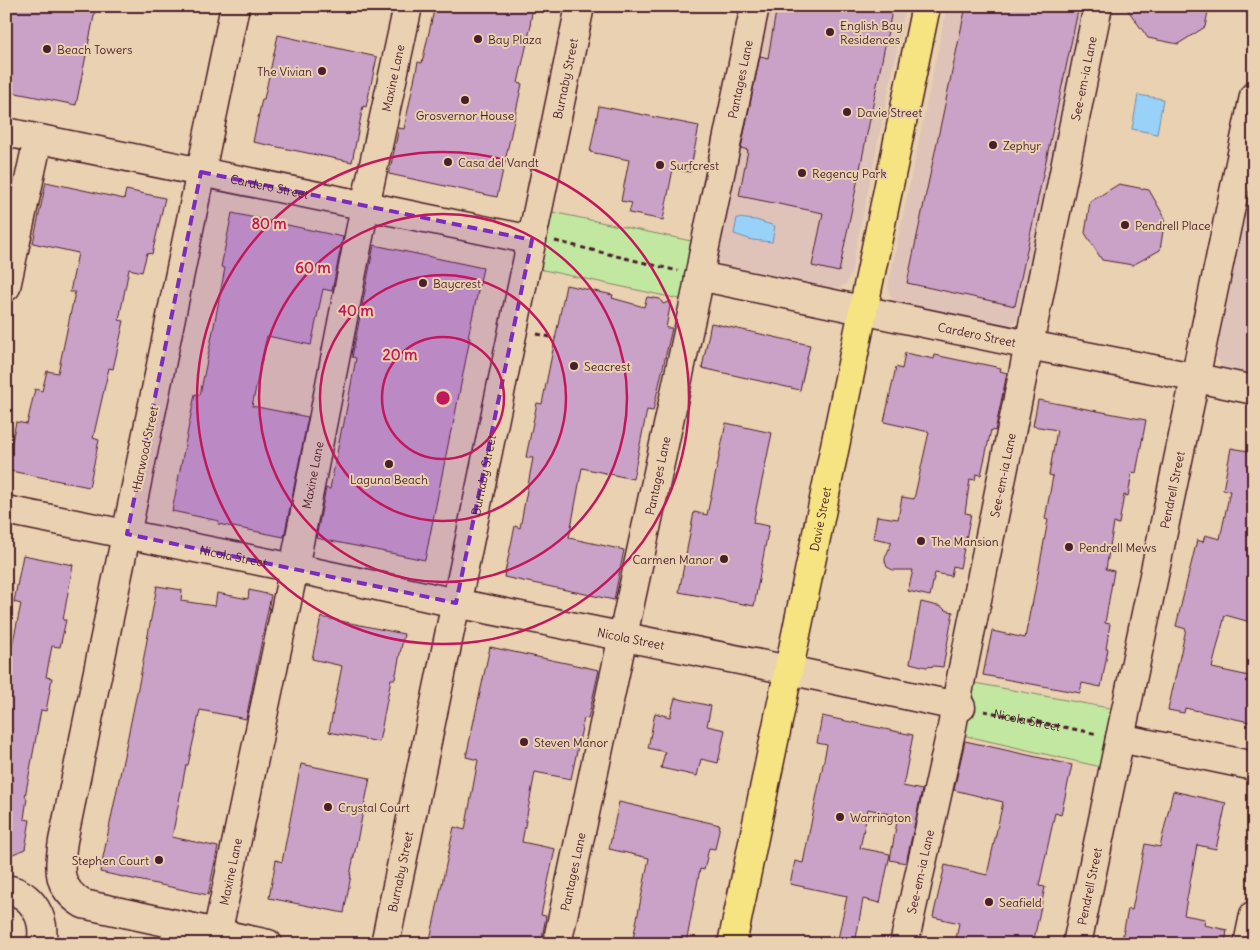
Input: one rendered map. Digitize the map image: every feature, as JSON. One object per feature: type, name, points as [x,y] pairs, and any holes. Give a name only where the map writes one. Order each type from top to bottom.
[{"type":"main road","name":"Davie Street","points":[[732,944],[926,6]]},
{"type":"street","name":"Harwood Street","points":[[216,938],[82,904],[66,889],[60,870],[60,862],[235,6]]},
{"type":"street","name":"Maxine Lane","points":[[216,938],[294,568],[365,206],[408,6]]},
{"type":"street","name":"Burnaby Street","points":[[385,944],[456,603],[544,241],[580,6]]},
{"type":"street","name":"Pantages Lane","points":[[557,944],[696,295],[690,274],[755,6]]},
{"type":"street","name":"See-em-ia Lane","points":[[904,944],[952,728],[959,706],[1029,345],[1098,6]]},
{"type":"street","name":"Pendrell Street","points":[[1077,944],[1254,96]]},
{"type":"street","name":"Cardero Street","points":[[6,132],[544,241]]},
{"type":"street","points":[[6,287],[38,139]]},
{"type":"street","name":"Cardero Street","points":[[690,274],[1254,390]]},
{"type":"street","name":"Nicola Street","points":[[6,510],[959,706]]},
{"type":"street","points":[[1120,738],[1254,766]]},
{"type":"street","points":[[6,889],[21,893],[36,909],[43,929],[42,944]]},
{"type":"street","points":[[1248,944],[1254,915]]},
{"type":"street","points":[[216,938],[268,944]]},
{"type":"path","points":[[544,241],[690,274]]},
{"type":"path","points":[[536,334],[555,338]]},
{"type":"path","name":"Nicola Street","points":[[959,706],[1120,738]]},
{"type":"highlighted area","points":[[201,172],[532,240],[456,603],[127,534]]},
{"type":"shaded area","points":[[755,6],[906,6],[851,273],[846,284],[836,290],[726,268],[722,266],[716,257]]},
{"type":"shaded area","name":"Zephyr","points":[[947,6],[1098,6],[1024,310],[1015,322],[1010,325],[901,304],[892,299],[888,289]]},
{"type":"shaded area","points":[[1254,153],[1254,376],[1223,368],[1215,357],[1215,346]]},
{"type":"green space","points":[[552,212],[696,242],[684,300],[539,269]]},
{"type":"green space","points":[[969,682],[1114,709],[1101,767],[958,734]]},
{"type":"water","points":[[1138,95],[1163,99],[1157,134],[1132,129]]},
{"type":"water","points":[[737,218],[756,220],[775,226],[772,242],[752,240],[734,234]]},
{"type":"building","name":"Beach Towers","points":[[6,6],[96,6],[76,105],[6,91]]},
{"type":"building","points":[[435,6],[448,6],[471,11],[471,6],[533,6],[531,25],[518,83],[522,84],[497,197],[389,174],[399,128],[404,129],[418,62],[422,63]]},
{"type":"building","name":"Regency Park","points":[[777,6],[893,6],[839,272],[812,266],[823,213],[739,196],[748,150],[741,148],[760,56],[768,58]]},
{"type":"building","name":"Zephyr","points":[[966,6],[1079,6],[1015,306],[907,283]]},
{"type":"building","points":[[1125,6],[1209,6],[1205,27],[1178,44],[1148,38]]},
{"type":"building","points":[[278,35],[377,57],[366,107],[363,106],[352,162],[253,142]]},
{"type":"building","name":"Surfcrest","points":[[599,106],[699,126],[690,172],[673,169],[663,220],[629,213],[632,203],[621,201],[629,160],[590,152]]},
{"type":"building","points":[[46,182],[124,199],[126,190],[165,198],[152,254],[147,253],[142,272],[129,269],[119,320],[124,321],[113,369],[109,368],[93,438],[99,440],[89,487],[6,470],[16,422],[27,424],[35,389],[42,391],[47,371],[58,373],[75,292],[70,292],[78,253],[33,243]]},
{"type":"building","name":"Pendrell Place","points":[[1119,184],[1149,190],[1165,218],[1160,250],[1133,265],[1102,260],[1085,233],[1090,202]]},
{"type":"building","points":[[232,213],[343,237],[332,291],[323,289],[311,345],[267,336],[252,406],[308,417],[284,537],[218,524],[219,521],[172,511],[195,394],[200,395],[214,326],[225,268],[221,267]]},
{"type":"building","points":[[374,245],[483,268],[425,560],[316,538],[326,488],[330,489],[343,428],[356,358],[352,357]]},
{"type":"building","points":[[566,285],[613,295],[612,298],[644,307],[647,297],[660,299],[663,304],[671,301],[666,328],[672,328],[653,411],[647,410],[633,479],[582,468],[569,538],[624,550],[614,600],[504,577],[515,526],[520,528],[533,458],[526,457],[537,403],[542,404]]},
{"type":"building","points":[[711,323],[810,345],[800,390],[702,368]]},
{"type":"building","points":[[905,353],[934,359],[935,355],[977,363],[1001,368],[1000,371],[1007,373],[995,431],[991,430],[981,475],[976,474],[975,480],[970,479],[965,513],[971,514],[960,568],[953,566],[951,576],[935,573],[930,596],[908,591],[913,570],[893,570],[887,567],[885,558],[892,542],[873,538],[877,516],[898,519],[902,497],[914,499],[929,432],[884,422],[896,367],[902,369]]},
{"type":"building","name":"Pendrell Mews","points":[[1038,400],[1146,420],[1136,473],[1132,472],[1128,496],[1124,495],[1119,524],[1114,523],[1106,569],[1114,571],[1105,623],[1110,624],[1106,649],[1108,649],[1101,687],[1082,683],[1080,693],[983,675],[992,631],[1025,638],[1032,606],[1048,520],[1045,519],[1053,476],[1049,475],[1057,430],[1033,426]]},
{"type":"building","points":[[726,423],[772,433],[753,523],[769,526],[754,606],[679,592],[694,512],[707,515]]},
{"type":"building","points":[[1231,448],[1254,452],[1254,623],[1225,615],[1212,668],[1254,677],[1254,723],[1185,708],[1184,713],[1168,710],[1186,629],[1176,626],[1197,540],[1203,542],[1205,535],[1220,539],[1230,491],[1223,490]]},
{"type":"building","points":[[23,555],[73,565],[63,620],[66,620],[60,647],[52,646],[46,677],[52,678],[46,711],[41,710],[25,797],[27,798],[24,819],[30,820],[25,849],[6,857],[6,656],[10,656],[21,604],[14,602]]},
{"type":"building","points":[[157,586],[182,590],[181,601],[215,606],[217,593],[248,599],[249,590],[271,595],[246,719],[200,710],[188,765],[186,765],[172,837],[218,847],[208,895],[100,872]]},
{"type":"building","points":[[921,602],[953,612],[943,667],[926,667],[910,663]]},
{"type":"building","points":[[321,617],[404,634],[395,679],[391,679],[379,742],[329,732],[342,666],[312,659]]},
{"type":"building","points":[[490,647],[599,670],[588,719],[584,718],[571,779],[535,772],[522,842],[555,849],[541,915],[546,916],[541,944],[451,944],[430,940],[454,827],[465,830],[478,760],[466,757]]},
{"type":"building","points":[[675,698],[711,706],[707,726],[725,730],[718,763],[701,759],[697,776],[661,768],[665,752],[648,748],[655,713],[670,717]]},
{"type":"building","name":"Warrington","points":[[822,716],[913,735],[903,786],[922,790],[906,863],[890,860],[898,816],[868,809],[860,848],[890,854],[880,903],[863,899],[855,944],[837,944],[847,896],[790,884],[795,861],[803,863],[827,745],[817,743]]},
{"type":"building","points":[[965,741],[1072,765],[1061,815],[1055,813],[1039,886],[1045,887],[1033,944],[955,944],[959,923],[933,917],[945,865],[987,875],[1003,802],[954,790]]},
{"type":"building","points":[[301,764],[370,778],[344,913],[269,898],[276,860],[282,862]]},
{"type":"building","points":[[1173,791],[1226,803],[1216,849],[1197,845],[1184,915],[1205,919],[1204,925],[1227,930],[1225,944],[1121,944],[1128,909],[1132,910],[1145,844],[1160,847]]},
{"type":"building","points":[[619,802],[720,825],[715,849],[709,848],[704,870],[700,869],[686,944],[632,944],[649,858],[609,849]]},
{"type":"place","name":"English Bay Residences","points":[[830,32]]},
{"type":"place","name":"Bay Plaza","points":[[478,39]]},
{"type":"place","name":"Beach Towers","points":[[47,49]]},
{"type":"place","name":"The Vivian","points":[[322,71]]},
{"type":"place","name":"Grosvernor House","points":[[465,100]]},
{"type":"place","name":"Davie Street","points":[[847,112]]},
{"type":"place","name":"Zephyr","points":[[993,145]]},
{"type":"place","name":"Casa del Vandt","points":[[448,162]]},
{"type":"place","name":"Surfcrest","points":[[660,165]]},
{"type":"place","name":"Regency Park","points":[[802,173]]},
{"type":"place","name":"Pendrell Place","points":[[1125,225]]},
{"type":"place","name":"Baycrest","points":[[423,283]]},
{"type":"place","name":"Seacrest","points":[[574,366]]},
{"type":"place","name":"Laguna Beach","points":[[389,464]]},
{"type":"place","name":"The Mansion","points":[[921,541]]},
{"type":"place","name":"Pendrell Mews","points":[[1069,547]]},
{"type":"place","name":"Carmen Manor","points":[[724,559]]},
{"type":"place","name":"Steven Manor","points":[[524,742]]},
{"type":"place","name":"Crystal Court","points":[[328,807]]},
{"type":"place","name":"Warrington","points":[[840,817]]},
{"type":"place","name":"Stephen Court","points":[[159,860]]},
{"type":"place","name":"Seafield","points":[[989,902]]}]
